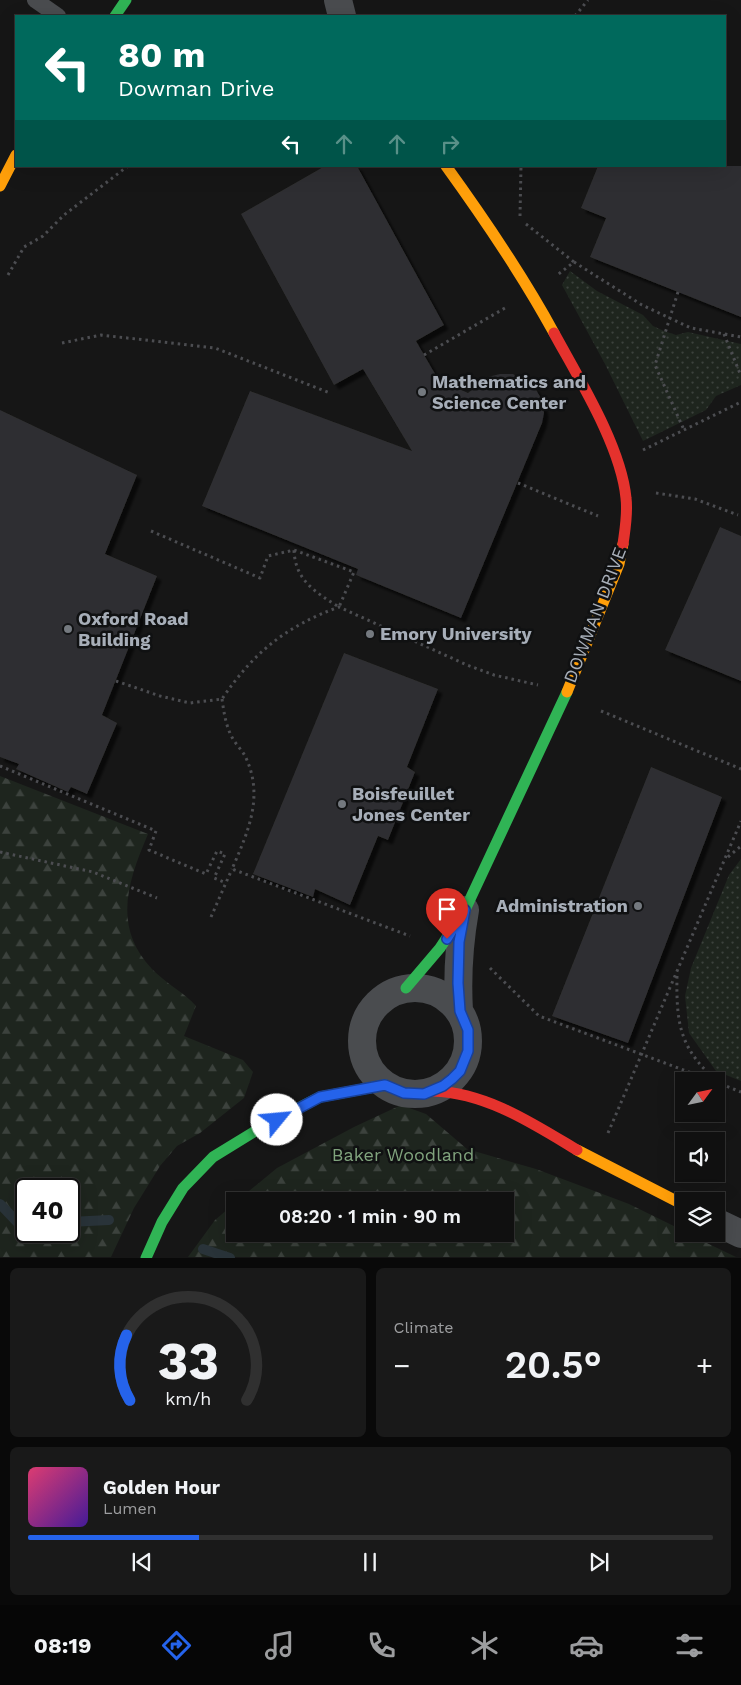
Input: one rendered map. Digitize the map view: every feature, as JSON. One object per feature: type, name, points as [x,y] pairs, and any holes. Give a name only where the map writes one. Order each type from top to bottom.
[{"type":"street","points":[[116,15],[126,0]]},
{"type":"street","points":[[338,0],[342,15]]},
{"type":"street","points":[[0,186],[15,157]]},
{"type":"street","name":"DOWMAN DRIVE","points":[[406,988],[440,948],[465,910],[565,696],[619,564],[627,520],[626,497],[621,472],[610,441],[571,364],[532,293],[497,238],[447,167]]},
{"type":"street","name":"DOWMAN DRIVE","points":[[460,1011],[458,983],[459,942],[465,910]]},
{"type":"street","name":"DOWMAN DRIVE","points":[[385,1085],[375,1076],[364,1056],[362,1036],[364,1026],[368,1016],[380,1001],[388,995],[406,988],[427,988],[453,1003],[460,1011],[468,1030],[468,1051],[465,1061]]},
{"type":"street","points":[[433,1091],[452,1079],[465,1061]]},
{"type":"street","points":[[465,1061],[471,1079],[496,1105]]},
{"type":"street","points":[[146,1258],[162,1222],[183,1188],[213,1157],[320,1097],[385,1085],[413,1094],[448,1090],[462,1092],[496,1105],[675,1200]]},
{"type":"street","points":[[725,1226],[741,1234]]},
{"type":"lane","points":[[35,0],[57,15]]},
{"type":"path","points":[[577,15],[588,0]]},
{"type":"path","points":[[8,275],[24,247],[43,236],[64,215],[127,167]]},
{"type":"path","points":[[521,167],[520,219],[574,262],[642,305],[691,328],[741,337]]},
{"type":"path","points":[[551,280],[574,262]]},
{"type":"path","points":[[678,292],[655,365],[684,430]]},
{"type":"path","points":[[424,355],[506,308]]},
{"type":"path","points":[[723,334],[741,376]]},
{"type":"path","points":[[62,343],[100,335],[216,348],[330,393]]},
{"type":"path","points":[[643,450],[739,402],[741,408]]},
{"type":"path","points":[[518,482],[605,519]]},
{"type":"path","points":[[653,492],[695,499],[738,515]]},
{"type":"path","points":[[151,532],[260,578],[268,556],[294,550],[354,572],[339,607],[320,613],[280,636],[260,651],[237,676],[222,699],[224,720],[233,739],[246,757],[254,779],[255,801],[251,826],[211,917]]},
{"type":"path","points":[[294,550],[295,565],[312,590],[339,607],[467,665],[539,685]]},
{"type":"path","points":[[116,681],[160,696],[190,702],[222,699]]},
{"type":"path","points":[[601,711],[741,769]]},
{"type":"path","points":[[0,766],[156,831],[149,850],[206,874],[217,851],[225,854],[214,878],[226,883]]},
{"type":"path","points":[[597,1160],[728,857],[741,821]]},
{"type":"path","points":[[728,857],[741,846]]},
{"type":"path","points":[[0,852],[92,872],[157,898]]},
{"type":"path","points":[[232,868],[411,936]]},
{"type":"path","points":[[486,965],[539,1016],[689,1072]]},
{"type":"path","points":[[677,973],[678,1021],[683,1036],[697,1061],[708,1072]]},
{"type":"path","points":[[725,1086],[741,1092]]},
{"type":"green space","points":[[570,271],[597,291],[643,315],[653,326],[664,331],[676,335],[688,332],[741,344],[741,385],[716,396],[706,410],[643,441],[605,364],[562,285]]},
{"type":"green space","points":[[0,776],[148,834],[130,886],[128,920],[132,937],[140,953],[152,969],[196,1006],[184,1036],[243,1060],[253,1072],[244,1098],[200,1133],[177,1146],[160,1166],[134,1208],[111,1257],[0,1257]]},
{"type":"green space","points":[[741,859],[741,1081],[725,1075],[725,1072],[716,1071],[689,1033],[685,996],[691,968],[729,875]]},
{"type":"green space","name":"Baker Woodland","points":[[401,1105],[426,1114],[467,1149],[536,1169],[629,1204],[675,1227],[675,1242],[705,1242],[736,1257],[188,1257],[215,1220],[226,1211],[226,1242],[514,1242],[514,1192],[248,1192],[277,1168],[354,1127]]},
{"type":"building","points":[[741,166],[741,317],[590,257],[606,218],[581,208],[598,167]]},
{"type":"building","name":"Mathematics and Science Center","points":[[323,167],[358,167],[444,325],[416,341],[438,379],[468,393],[488,377],[500,374],[513,374],[535,388],[542,400],[544,413],[542,423],[461,618],[356,575],[358,569],[202,506],[250,391],[412,451],[363,369],[334,385],[241,214]]},
{"type":"building","name":"Oxford Road Building","points":[[0,410],[137,475],[105,554],[157,576],[102,715],[117,723],[87,794],[71,787],[68,792],[16,769],[19,764],[0,757]]},
{"type":"building","points":[[720,527],[741,536],[741,681],[665,650]]},
{"type":"building","name":"Boisfeuillet Jones Center","points":[[344,653],[438,689],[407,767],[415,772],[388,840],[378,836],[350,905],[315,889],[313,897],[253,874]]},
{"type":"building","name":"Administration","points":[[651,767],[722,797],[628,1043],[552,1016]]},
{"type":"waterway","points":[[0,1204],[15,1220]]},
{"type":"waterway","points":[[80,1221],[109,1220]]},
{"type":"waterway","points":[[203,1249],[230,1258]]},
{"type":"traffic: fast","points":[[116,15],[126,0]]},
{"type":"traffic: fast","points":[[406,988],[440,948],[465,910],[567,692]]},
{"type":"traffic: fast","points":[[146,1258],[162,1222],[183,1188],[213,1157],[262,1127],[320,1097],[385,1085]]},
{"type":"traffic: slow","points":[[0,186],[15,157]]},
{"type":"traffic: slow","points":[[447,167],[503,248],[554,333]]},
{"type":"traffic: slow","points":[[567,692],[619,564],[623,544]]},
{"type":"traffic: slow","points":[[577,1150],[675,1200]]},
{"type":"traffic: jam","points":[[554,333],[598,413],[616,457],[627,504],[623,544]]},
{"type":"traffic: jam","points":[[433,1091],[453,1093],[490,1103],[526,1120],[577,1150]]},
{"type":"place","name":"Mathematics and Science Center","points":[[422,392]]},
{"type":"place","name":"Oxford Road Building","points":[[68,629]]},
{"type":"place","name":"Emory University","points":[[370,634]]},
{"type":"place","name":"Boisfeuillet Jones Center","points":[[342,804]]},
{"type":"place","name":"Administration","points":[[638,906]]},
{"type":"route","points":[[277,1120],[320,1097],[351,1090],[385,1085],[404,1093],[424,1094],[443,1086],[460,1071],[465,1061],[469,1041],[468,1030],[460,1011],[458,983],[459,942],[465,910],[447,939]]}]
